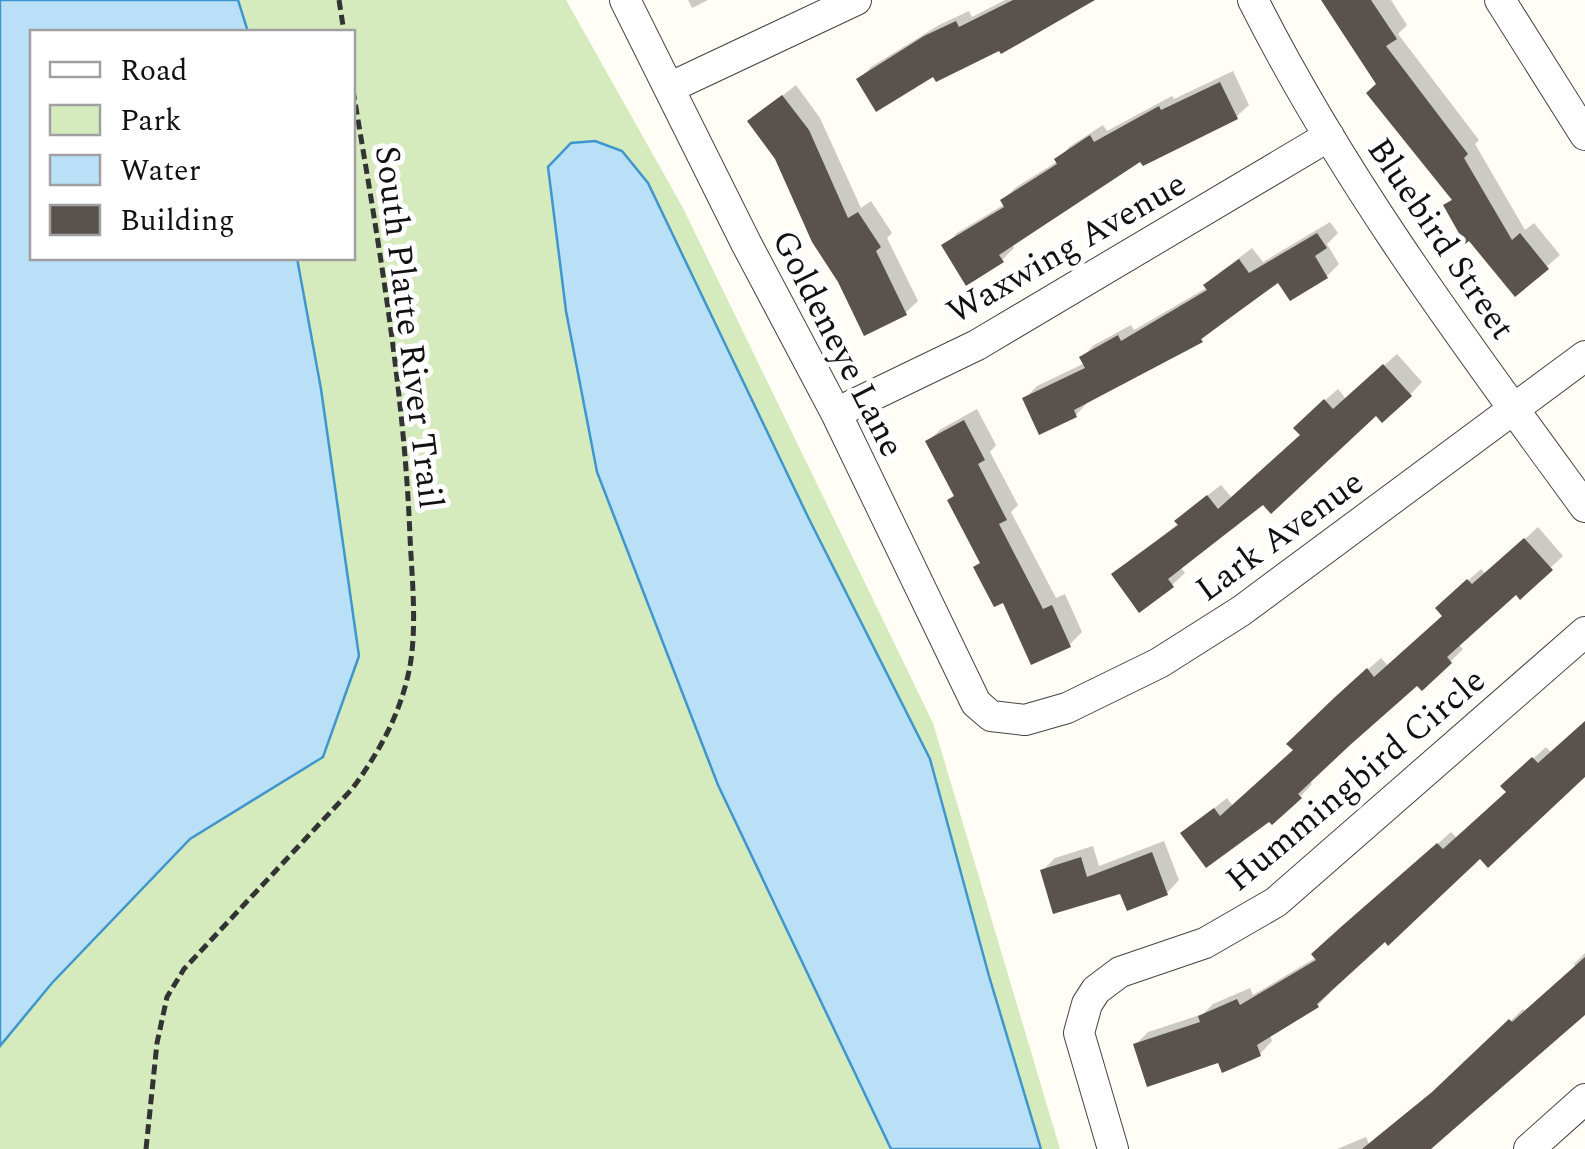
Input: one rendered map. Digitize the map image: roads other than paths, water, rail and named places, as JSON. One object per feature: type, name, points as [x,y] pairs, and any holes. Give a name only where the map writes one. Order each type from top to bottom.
[{"type":"street","name":"Goldeneye Lane","points":[[625,0],[746,244],[836,413],[976,703],[991,716]]},
{"type":"street","points":[[671,87],[856,0]]},
{"type":"street","name":"Bluebird Street","points":[[1253,0],[1330,136],[1410,264],[1585,507]]},
{"type":"street","points":[[1500,0],[1585,135]]},
{"type":"street","name":"Waxwing Avenue","points":[[836,413],[977,344],[1330,136]]},
{"type":"street","name":"Lark Avenue","points":[[991,716],[1026,720],[1067,708],[1200,639],[1585,356]]},
{"type":"street","name":"Hummingbird Circle","points":[[1112,1149],[1080,1033],[1086,1004],[1096,990],[1120,972],[1205,943],[1276,902],[1585,632]]},
{"type":"street","points":[[1529,1149],[1585,1099]]},
{"type":"water","points":[[0,0],[238,0],[247,30],[30,30],[30,260],[297,260],[321,389],[359,656],[323,757],[190,839],[52,983],[0,1046]]},
{"type":"water","points":[[595,141],[622,151],[648,183],[809,519],[930,759],[1041,1149],[891,1149],[718,785],[597,472],[566,311],[548,167],[571,143]]}]
